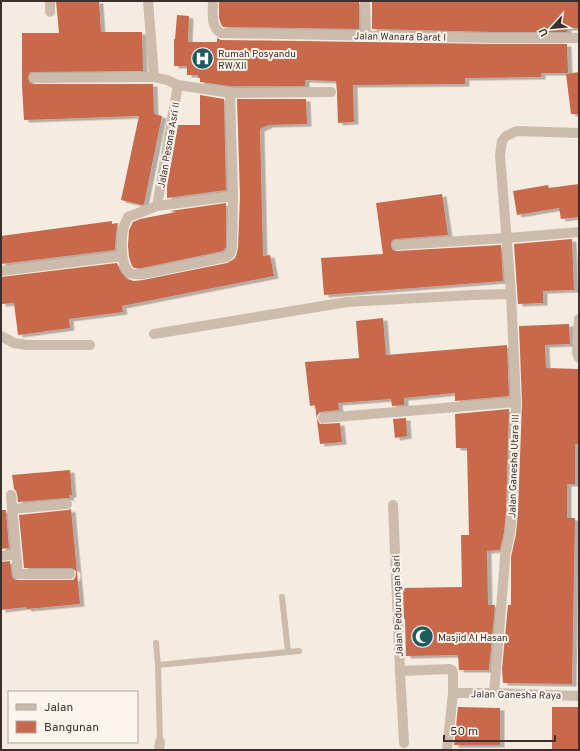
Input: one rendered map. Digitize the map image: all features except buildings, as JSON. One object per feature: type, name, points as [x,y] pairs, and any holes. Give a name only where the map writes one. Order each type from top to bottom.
[{"type":"street","points":[[50,1],[50,12]]},
{"type":"street","points":[[148,1],[154,77]]},
{"type":"street","name":"Jalan Wanara Barat I","points":[[213,1],[213,25],[216,30],[221,33],[492,38],[579,38]]},
{"type":"street","points":[[365,1],[366,36]]},
{"type":"street","points":[[34,78],[154,77],[167,80],[178,85],[230,93],[331,92]]},
{"type":"street","name":"Jalan Pesona Asri II","points":[[157,206],[178,85]]},
{"type":"street","points":[[230,93],[233,196],[232,248],[230,254],[226,257],[143,274],[133,274],[129,272],[122,256],[123,228],[128,217],[157,206],[233,196]]},
{"type":"street","name":"Jalan Ganesha Utara III","points":[[494,693],[505,556],[510,533],[512,512],[516,402],[511,294],[500,155],[502,141],[506,136],[517,130],[579,133]]},
{"type":"street","points":[[397,245],[579,232]]},
{"type":"street","points":[[1,271],[122,256]]},
{"type":"street","points":[[154,334],[347,302],[511,294]]},
{"type":"street","points":[[579,319],[577,353],[579,358]]},
{"type":"street","points":[[1,336],[14,343],[27,345],[90,345]]},
{"type":"street","points":[[323,418],[516,402]]},
{"type":"street","points":[[11,495],[18,574],[70,574]]},
{"type":"street","points":[[12,509],[67,504]]},
{"type":"street","name":"Jalan Pedurungan Sari","points":[[393,505],[400,671],[452,670],[453,693],[447,750]]},
{"type":"street","points":[[1,556],[16,554]]},
{"type":"street","points":[[400,671],[404,743]]},
{"type":"street","name":"Jalan Ganesha Raya","points":[[453,693],[579,696]]},
{"type":"lane","points":[[282,597],[288,652]]},
{"type":"lane","points":[[156,642],[160,746]]},
{"type":"lane","points":[[158,665],[299,651]]},
{"type":"place","name":"Rumah Posyandu RW XII","points":[[202,59]]},
{"type":"place","name":"Masjid Al Hasan","points":[[423,637]]}]
